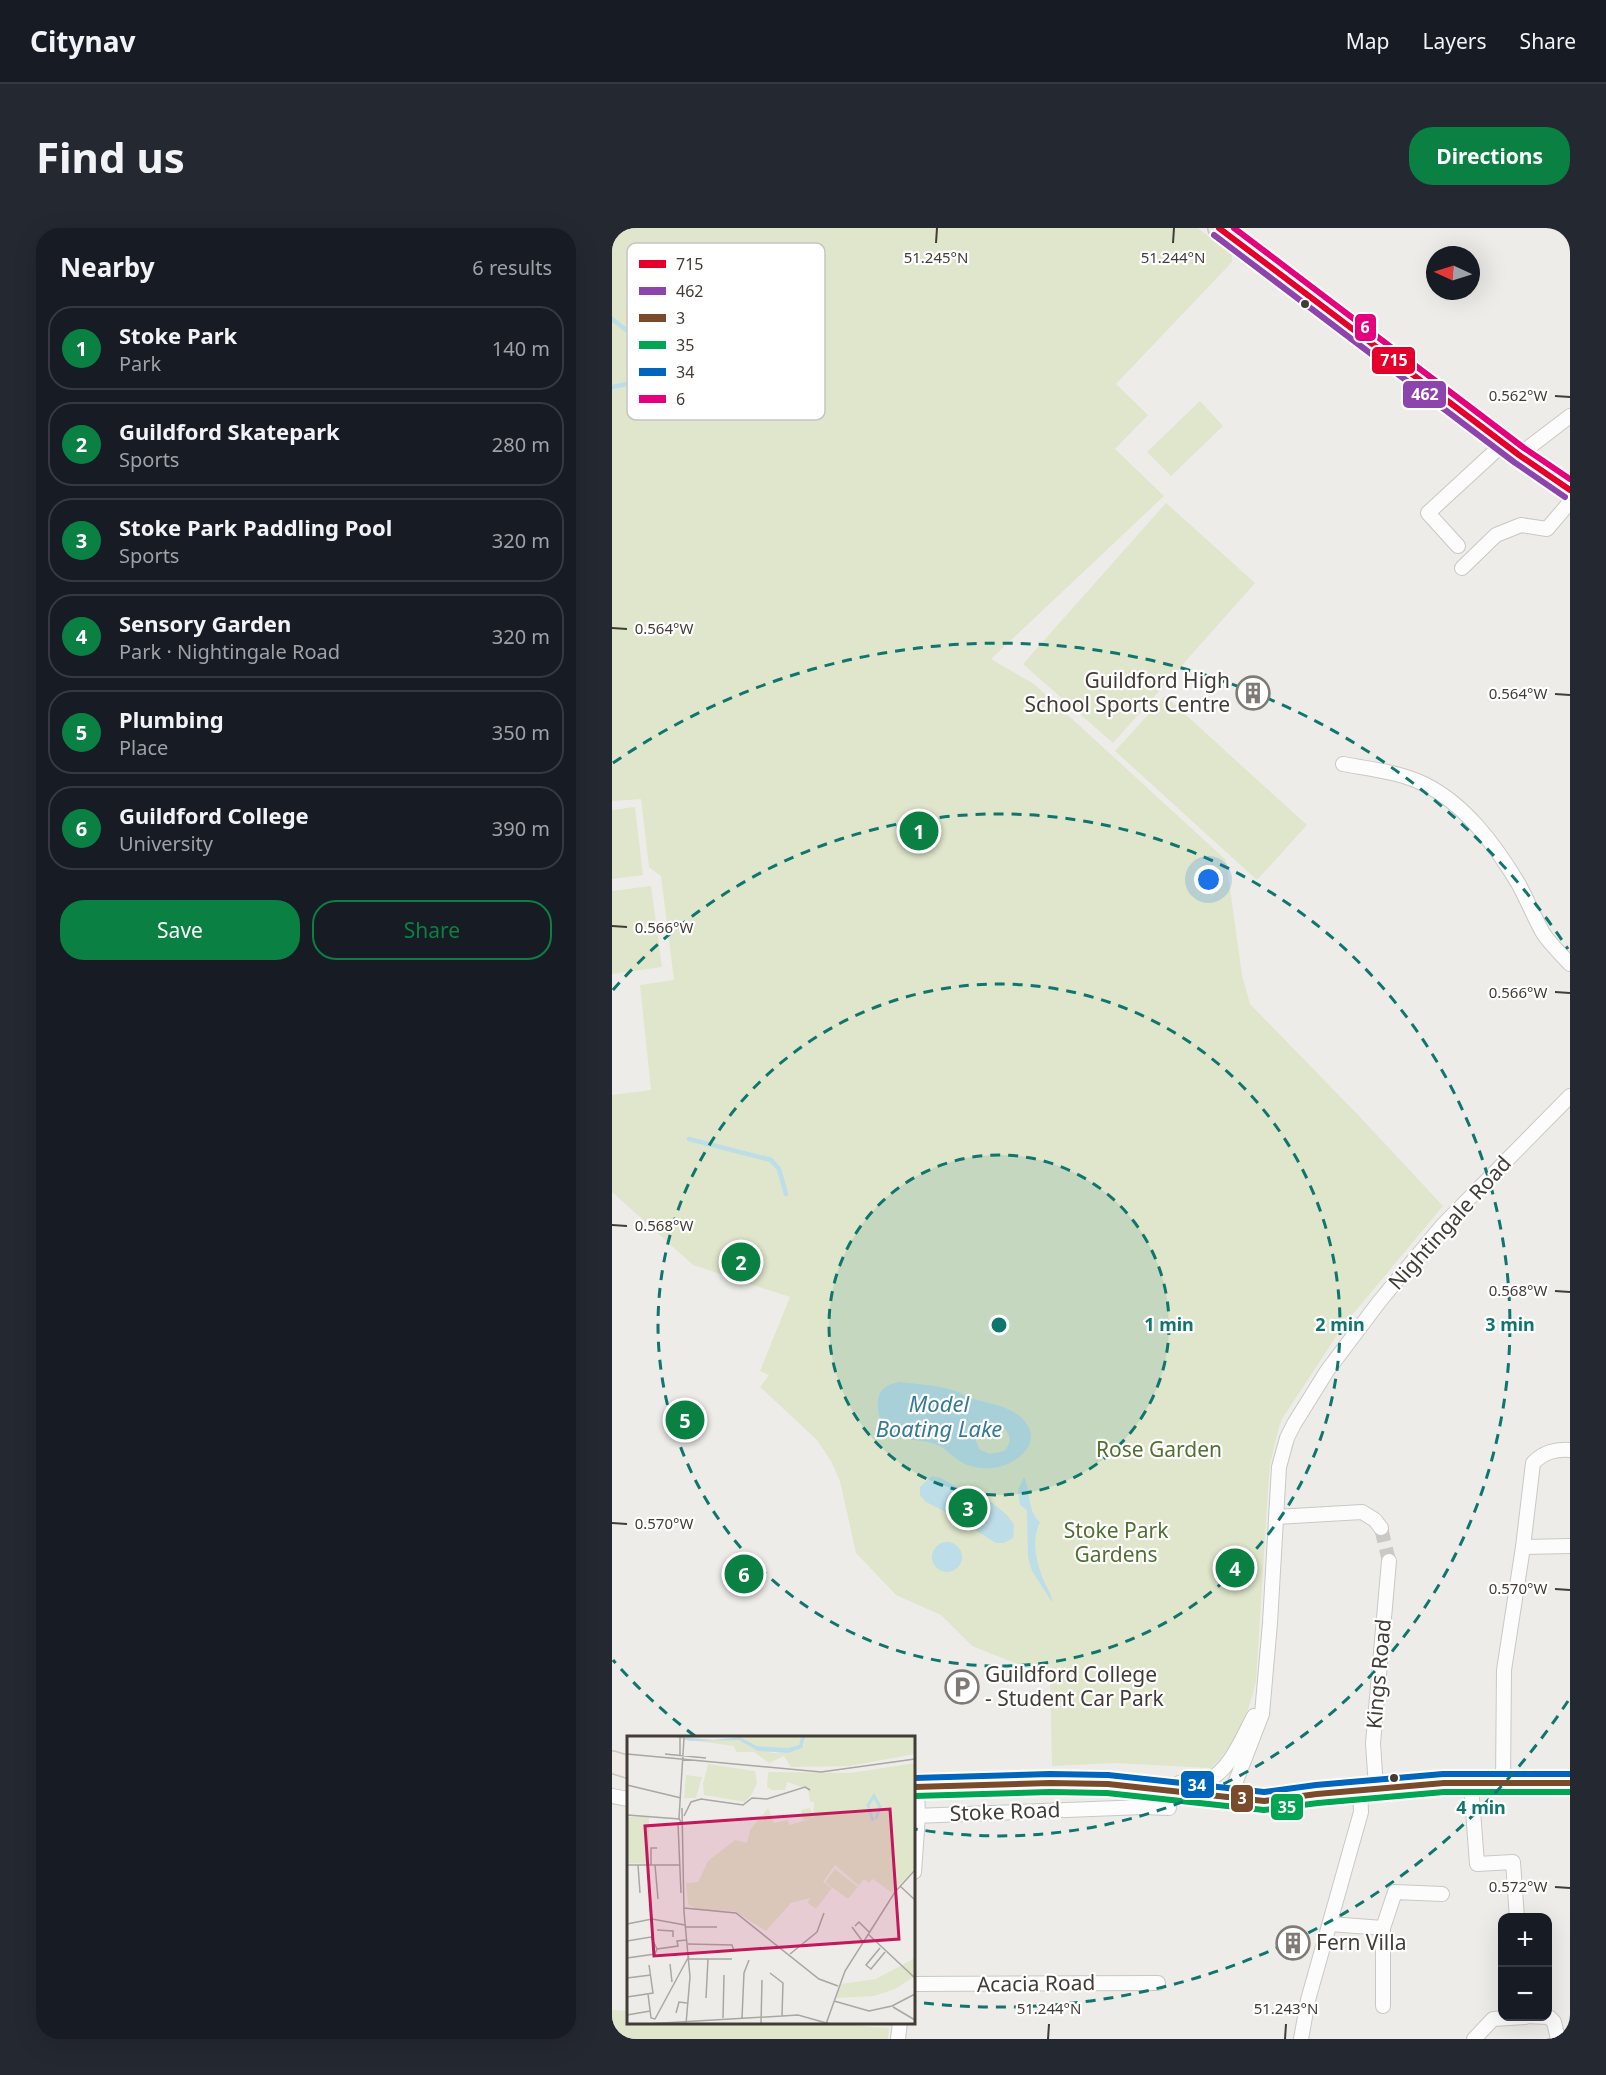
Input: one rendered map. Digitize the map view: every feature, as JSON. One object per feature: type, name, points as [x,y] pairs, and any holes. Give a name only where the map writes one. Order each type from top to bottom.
[{"type":"main road","points":[[1220,228],[1511,449],[1570,490]]},
{"type":"main road","name":"Stoke Road","points":[[915,1787],[1078,1783],[1138,1786],[1230,1799],[1264,1801],[1444,1783],[1570,1783]]},
{"type":"street","points":[[1458,546],[1428,513],[1511,449],[1570,416]]},
{"type":"street","points":[[1462,568],[1496,535],[1521,525],[1547,529],[1570,502]]},
{"type":"street","points":[[1343,764],[1398,775],[1423,783],[1456,806],[1476,825],[1498,853],[1518,884],[1544,935],[1570,964]]},
{"type":"street","name":"Nightingale Road","points":[[1230,1799],[1260,1721],[1264,1701],[1279,1467],[1287,1438],[1300,1412],[1327,1371],[1442,1226],[1570,1096]]},
{"type":"street","points":[[1503,1783],[1504,1670],[1533,1463],[1541,1454],[1556,1450],[1570,1450]]},
{"type":"street","points":[[1276,1517],[1362,1512],[1375,1520],[1381,1528]]},
{"type":"street","points":[[1523,1546],[1570,1546]]},
{"type":"street","name":"Kings Road","points":[[1301,2039],[1308,2000],[1368,1789],[1389,1561]]},
{"type":"street","name":"Nightingale Road","points":[[1078,1783],[1108,1778],[1136,1778],[1196,1784],[1207,1781],[1222,1770],[1264,1701]]},
{"type":"street","points":[[1471,1784],[1477,1864],[1513,1862],[1517,1913]]},
{"type":"street","points":[[915,1787],[915,1844]]},
{"type":"street","points":[[612,1796],[627,1799]]},
{"type":"street","name":"Stoke Road","points":[[916,1816],[1143,1807],[1169,1808]]},
{"type":"street","points":[[1383,2006],[1383,1928],[1395,1892],[1442,1894]]},
{"type":"street","points":[[1330,1924],[1383,1928]]},
{"type":"street","name":"Acacia Road","points":[[915,1984],[1158,1983]]},
{"type":"street","points":[[1474,2039],[1493,2019],[1498,2019]]},
{"type":"street","points":[[1552,2020],[1558,2039]]},
{"type":"street","points":[[898,2039],[900,2024]]},
{"type":"green space","points":[[612,228],[1198,228],[1232,255],[1232,262],[1116,384],[1148,415],[1115,449],[1164,496],[991,659],[1034,684],[1226,860],[1242,975],[1250,1004],[1443,1206],[1343,1326],[1282,1419],[1270,1464],[1256,1681],[1240,1728],[1228,1749],[1211,1768],[1114,1763],[1052,1766],[1050,1677],[972,1646],[941,1615],[896,1595],[856,1553],[840,1481],[831,1461],[817,1440],[760,1387],[769,1375],[760,1371],[790,1297],[693,1265],[612,1192],[612,1095],[651,1090],[640,985],[674,980],[661,876],[649,867],[641,799],[612,801]]},
{"type":"green space","points":[[1200,401],[1223,426],[1171,476],[1147,452]]},
{"type":"green space","points":[[1166,503],[1255,583],[1113,743],[1023,664]]},
{"type":"green space","points":[[1165,696],[1307,825],[1257,880],[1115,751]]},
{"type":"green space","points":[[635,807],[643,875],[612,879],[612,810]]},
{"type":"green space","points":[[651,886],[662,967],[612,974],[612,891]]},
{"type":"green space","points":[[612,2010],[627,2011],[627,2024],[835,2024],[889,2028],[888,2039],[612,2039]]},
{"type":"water","name":"Model Boating Lake","points":[[900,1382],[942,1387],[1009,1409],[1023,1419],[1028,1426],[1031,1434],[1030,1442],[1016,1460],[1000,1467],[979,1468],[962,1462],[932,1443],[903,1438],[891,1432],[883,1423],[878,1404],[883,1389]],"holes":[[[991,1424],[1008,1433],[1010,1437],[1008,1446],[1004,1451],[990,1454],[980,1450],[976,1441],[980,1432]]]},
{"type":"water","points":[[932,1476],[991,1502],[1007,1515],[1014,1525],[1013,1538],[1004,1543],[996,1543],[926,1502],[920,1495],[920,1487]]},
{"type":"water","points":[[1024,1477],[1033,1513],[1040,1522],[1036,1536],[1037,1558],[1052,1602],[1032,1571],[1028,1557],[1027,1510],[1020,1505],[1018,1490]]},
{"type":"water","points":[[947,1542],[958,1546],[962,1557],[958,1568],[947,1572],[936,1568],[932,1557],[936,1546]]},
{"type":"waterway","points":[[612,319],[627,330]]},
{"type":"waterway","points":[[612,387],[627,383]]},
{"type":"waterway","points":[[689,1139],[771,1160],[779,1169],[786,1194]]},
{"type":"tunnel","points":[[1381,1528],[1389,1561]]},
{"type":"transit line","name":"715","points":[[1219,228],[1519,455],[1570,490]]},
{"type":"transit line","name":"6","points":[[1234,228],[1524,448],[1570,479]]},
{"type":"transit line","name":"462","points":[[1214,235],[1514,462],[1565,497]]},
{"type":"transit line","name":"34","points":[[915,1778],[1050,1774],[1108,1775],[1264,1792],[1443,1774],[1570,1774]]},
{"type":"transit line","name":"3","points":[[915,1787],[1050,1783],[1108,1784],[1264,1801],[1444,1783],[1570,1783]]},
{"type":"transit line","name":"35","points":[[915,1796],[1050,1792],[1107,1793],[1264,1810],[1444,1792],[1570,1792]]},
{"type":"place","name":"Guildford High School Sports Centre","points":[[1253,693]]},
{"type":"place","name":"Stoke Park","points":[[919,831]]},
{"type":"place","name":"Guildford Skatepark","points":[[741,1262]]},
{"type":"place","name":"Plumbing","points":[[685,1420]]},
{"type":"place","name":"Stoke Park Paddling Pool","points":[[968,1508]]},
{"type":"place","name":"Sensory Garden","points":[[1235,1568]]},
{"type":"place","name":"Guildford College","points":[[744,1574]]},
{"type":"place","name":"Guildford College - Student Car Park","points":[[962,1687]]},
{"type":"place","name":"Fern Villa","points":[[1293,1943]]},
{"type":"park label","name":"Rose Garden","points":[[1159,1450]]},
{"type":"park label","name":"Stoke Park Gardens","points":[[1116,1543]]}]
